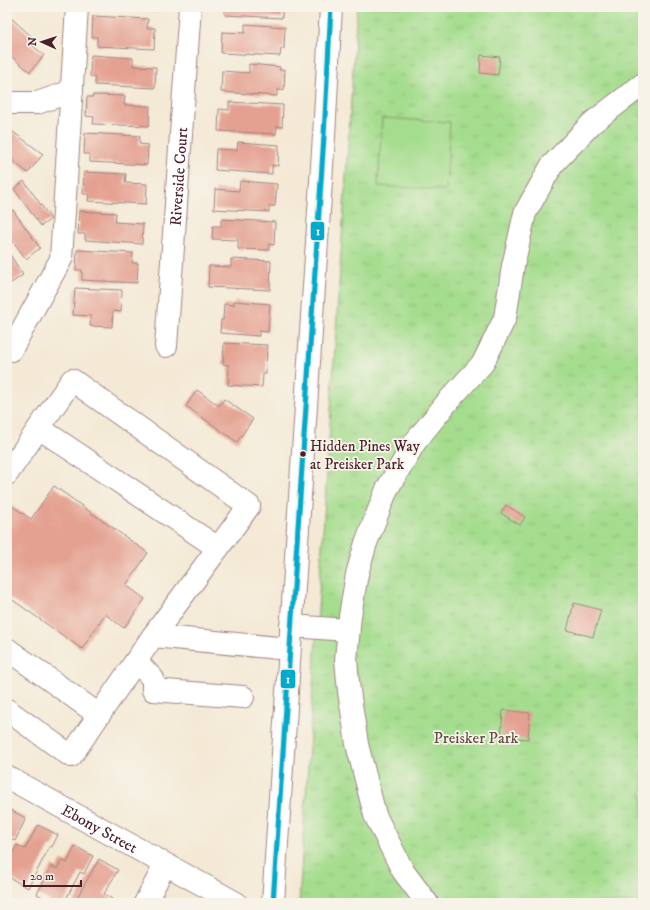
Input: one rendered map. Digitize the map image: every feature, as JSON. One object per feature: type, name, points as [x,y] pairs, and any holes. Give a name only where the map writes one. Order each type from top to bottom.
[{"type":"street","points":[[7,348],[10,350],[60,259],[77,7]]},
{"type":"street","name":"Riverside Court","points":[[166,346],[190,7]]},
{"type":"street","points":[[273,903],[323,152],[331,7]]},
{"type":"street","points":[[427,903],[403,871],[375,815],[357,744],[346,660],[348,630],[357,574],[366,543],[387,489],[415,442],[483,363],[505,318],[513,266],[525,213],[552,165],[592,123],[643,84]]},
{"type":"street","points":[[7,103],[37,103],[72,90]]},
{"type":"street","points":[[7,474],[72,380],[249,506],[153,636],[71,756],[7,710]]},
{"type":"street","points":[[39,428],[218,548]]},
{"type":"street","points":[[291,626],[348,630]]},
{"type":"street","points":[[153,636],[289,649]]},
{"type":"street","points":[[7,649],[100,714]]},
{"type":"street","points":[[136,661],[153,679],[153,690],[243,697]]},
{"type":"street","name":"Ebony Street","points":[[7,777],[236,903]]},
{"type":"street","points":[[145,903],[165,865]]},
{"type":"green space","name":"Preisker Park","points":[[357,7],[643,7],[643,903],[299,903]]},
{"type":"green space","points":[[382,118],[450,122],[446,190],[378,186]]},
{"type":"building","points":[[122,7],[157,7],[156,11]]},
{"type":"building","points":[[225,7],[288,7],[288,10],[282,10],[282,18],[225,15]]},
{"type":"building","points":[[93,16],[148,19],[147,28],[155,28],[154,49],[97,46],[97,37],[92,37]]},
{"type":"building","points":[[11,18],[31,36],[27,41],[44,55],[30,72],[7,53],[7,22]]},
{"type":"building","points":[[245,24],[285,27],[284,49],[281,49],[280,56],[221,53],[222,32],[245,33]]},
{"type":"building","points":[[91,55],[133,58],[133,66],[156,67],[155,88],[95,85],[95,77],[90,76]]},
{"type":"building","points":[[481,55],[500,57],[498,75],[480,73]]},
{"type":"building","points":[[249,64],[280,67],[279,70],[285,70],[284,90],[277,90],[277,96],[221,92],[222,71],[249,73]]},
{"type":"building","points":[[93,95],[125,96],[124,105],[150,106],[149,126],[93,124],[94,117],[86,116],[87,97],[93,97]]},
{"type":"building","points":[[229,102],[283,105],[282,127],[277,126],[276,134],[218,131],[219,109],[229,110]]},
{"type":"building","points":[[9,129],[43,154],[28,173],[7,156],[7,131]]},
{"type":"building","points":[[85,133],[140,136],[139,144],[148,145],[147,165],[90,162],[90,154],[84,154]]},
{"type":"building","points":[[238,142],[279,145],[278,166],[272,165],[272,174],[215,170],[216,149],[237,150]]},
{"type":"building","points":[[84,172],[126,174],[125,183],[147,184],[146,204],[88,201],[89,194],[83,194]]},
{"type":"building","points":[[24,181],[51,219],[41,226],[14,189]]},
{"type":"building","points":[[240,181],[277,184],[275,206],[269,206],[269,212],[214,209],[215,189],[239,191]]},
{"type":"building","points":[[7,194],[12,203],[7,206]]},
{"type":"building","points":[[13,210],[40,248],[26,259],[7,233],[7,215]]},
{"type":"building","points":[[79,211],[116,213],[115,222],[143,224],[142,244],[85,240],[85,234],[78,234]]},
{"type":"building","points":[[221,219],[275,222],[274,245],[269,244],[269,250],[238,249],[238,240],[212,239],[213,226],[221,226]]},
{"type":"building","points":[[7,250],[23,275],[8,285],[7,284]]},
{"type":"building","points":[[77,250],[133,253],[132,263],[138,263],[137,283],[82,280],[82,270],[76,270]]},
{"type":"building","points":[[231,259],[271,261],[270,290],[208,287],[209,266],[231,267]]},
{"type":"building","points":[[75,288],[122,290],[121,312],[113,311],[112,327],[90,326],[91,316],[73,315]]},
{"type":"building","points":[[234,301],[270,304],[268,332],[259,331],[259,336],[220,333],[224,304],[234,305]]},
{"type":"building","points":[[224,343],[267,345],[266,374],[263,374],[262,387],[228,385],[229,365],[223,364]]},
{"type":"building","points":[[197,390],[219,406],[224,399],[253,419],[237,442],[186,406]]},
{"type":"building","points":[[54,486],[148,553],[126,585],[145,599],[124,628],[105,614],[82,649],[7,596],[7,555],[11,549],[7,547],[7,513],[12,506],[31,519]]},
{"type":"building","points":[[506,505],[525,517],[520,525],[501,513]]},
{"type":"building","points":[[574,603],[601,610],[593,637],[567,630]]},
{"type":"building","points":[[503,710],[530,713],[528,739],[501,737]]},
{"type":"building","points":[[8,809],[26,818],[15,841],[10,838],[7,845]]},
{"type":"building","points":[[38,825],[58,835],[52,847],[50,846],[28,888],[7,876],[7,864],[17,845],[25,849]]},
{"type":"building","points":[[75,846],[93,856],[84,874],[80,872],[64,903],[53,903],[37,894],[52,866],[57,869],[62,860],[67,863]]},
{"type":"building","points":[[99,859],[118,870],[104,894],[112,899],[110,903],[74,903]]},
{"type":"transit line","name":"1","points":[[273,903],[324,136],[331,7]]},
{"type":"place","name":"Hidden Pines Way at Preisker Park","points":[[303,454]]}]
